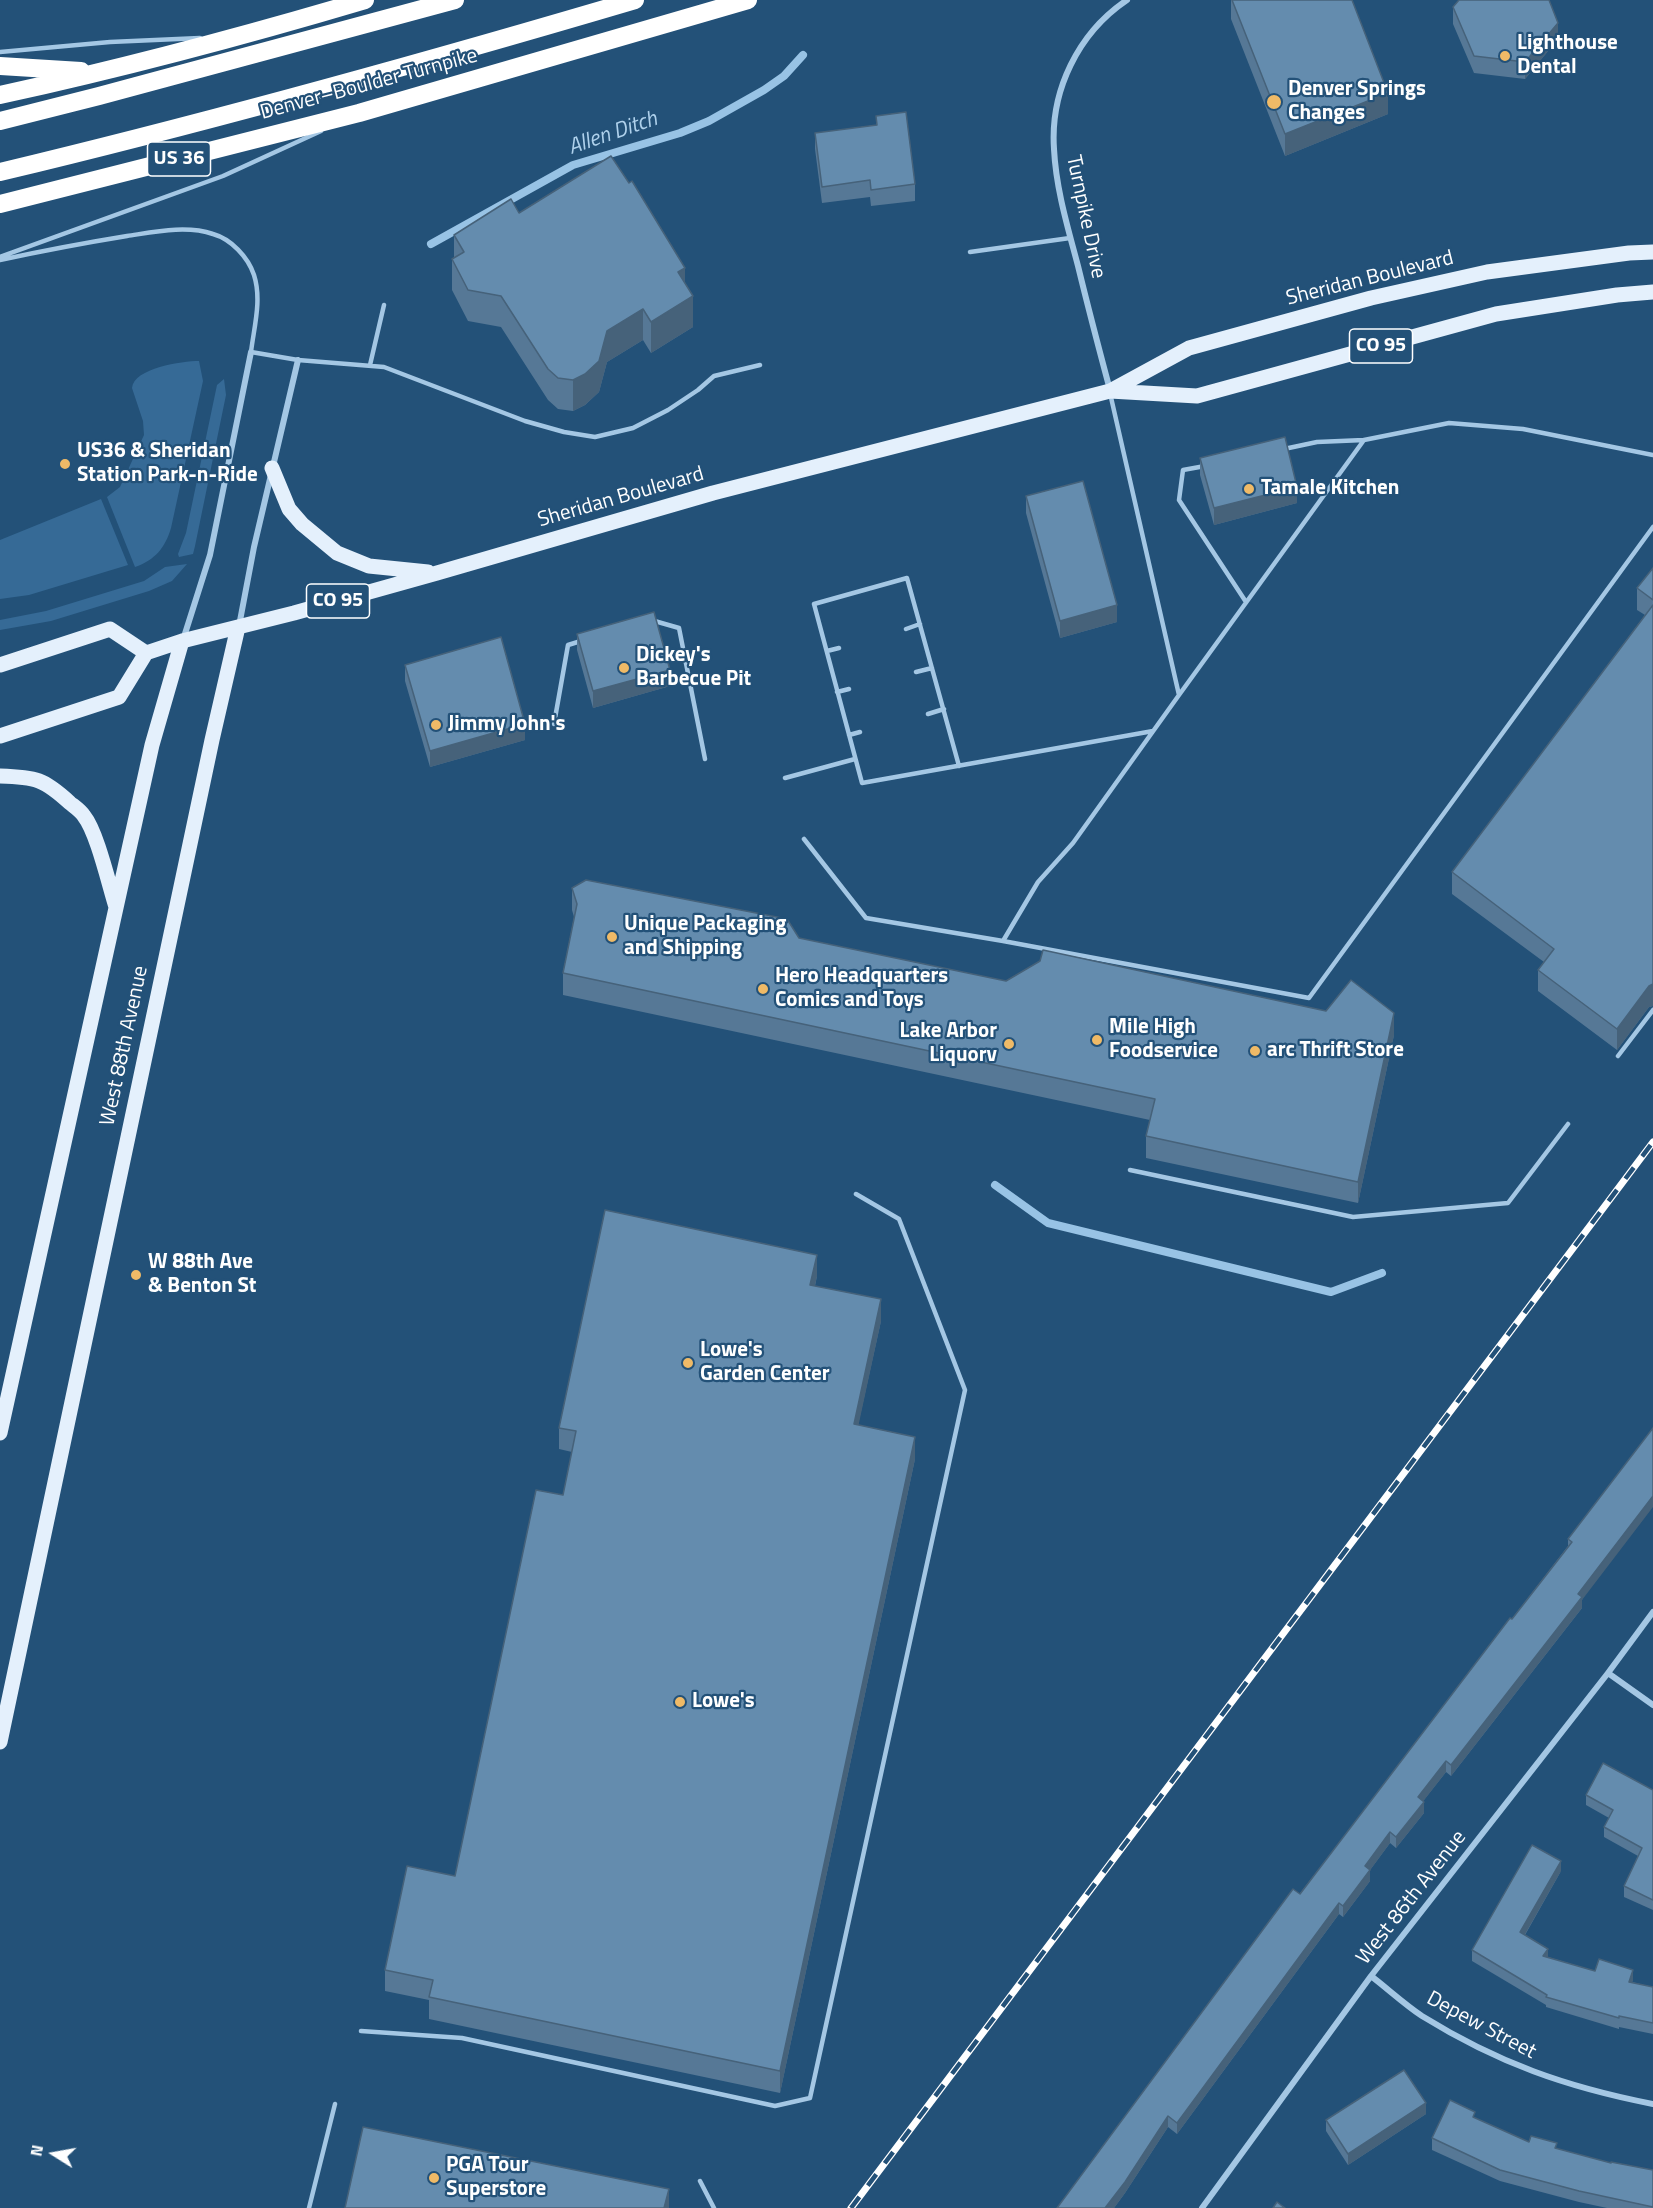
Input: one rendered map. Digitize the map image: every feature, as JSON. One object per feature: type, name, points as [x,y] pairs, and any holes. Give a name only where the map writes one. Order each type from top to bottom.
[{"type":"highway","points":[[0,95],[100,73],[242,36],[365,0]]},
{"type":"highway","points":[[0,121],[454,0]]},
{"type":"highway","points":[[0,172],[233,112],[635,0]]},
{"type":"highway","name":"Denver–Boulder Turnpike","points":[[0,204],[359,113],[748,0]]},
{"type":"highway","points":[[0,66],[100,73]]},
{"type":"main road","name":"Sheridan Boulevard","points":[[146,653],[437,573],[713,493],[1110,391],[1188,348],[1371,298],[1487,272],[1629,253],[1653,252]]},
{"type":"main road","name":"Sheridan Boulevard","points":[[1110,391],[1197,396],[1496,314],[1617,294],[1653,292]]},
{"type":"main road","points":[[273,468],[289,509],[302,524],[337,554],[369,566],[437,573]]},
{"type":"main road","name":"West 88th Avenue","points":[[0,1742],[207,763],[238,627]]},
{"type":"main road","points":[[0,665],[110,629],[146,653],[119,697],[0,736]]},
{"type":"main road","name":"West 88th Avenue","points":[[0,1433],[155,734],[183,641]]},
{"type":"main road","points":[[0,776],[27,778],[50,786],[85,816],[95,839],[117,910]]},
{"type":"street","name":"Turnpike Drive","points":[[1110,391],[1070,238],[1056,173],[1053,147],[1059,95],[1066,73],[1079,48],[1098,23],[1127,0]]},
{"type":"street","name":"West 88th Avenue","points":[[183,641],[210,555],[251,352]]},
{"type":"street","name":"West 88th Avenue","points":[[238,627],[298,360]]},
{"type":"street","name":"West 86th Avenue","points":[[1202,2208],[1371,1976],[1653,1612]]},
{"type":"street","points":[[1608,1673],[1653,1705]]},
{"type":"street","name":"Depew Street","points":[[1371,1976],[1420,2015],[1483,2051],[1540,2076],[1603,2095],[1653,2104]]},
{"type":"lane","points":[[0,52],[111,42],[242,36]]},
{"type":"lane","points":[[0,259],[223,176],[359,113]]},
{"type":"lane","points":[[0,259],[164,231],[185,230],[214,234],[235,246],[246,259],[254,274],[257,314],[251,352],[298,360],[384,367],[525,421],[564,432],[595,437],[633,428],[698,390],[714,376],[760,365]]},
{"type":"lane","points":[[970,252],[1070,238]]},
{"type":"lane","points":[[370,365],[384,305]]},
{"type":"lane","points":[[1110,391],[1179,695]]},
{"type":"lane","points":[[1272,451],[1317,442],[1364,441],[1449,423],[1523,429],[1653,455]]},
{"type":"lane","points":[[1003,941],[1038,882],[1073,843],[1364,441]]},
{"type":"lane","points":[[1217,463],[1183,470],[1179,500],[1246,602]]},
{"type":"lane","points":[[804,839],[866,918],[1309,998],[1653,526]]},
{"type":"lane","points":[[959,766],[907,578],[814,604],[862,783],[959,766],[1153,731]]},
{"type":"lane","points":[[648,619],[679,628],[705,759]]},
{"type":"lane","points":[[906,629],[920,624]]},
{"type":"lane","points":[[554,724],[568,645],[588,638]]},
{"type":"lane","points":[[827,651],[838,648]]},
{"type":"lane","points":[[916,672],[932,668]]},
{"type":"lane","points":[[837,692],[849,689]]},
{"type":"lane","points":[[928,714],[944,710]]},
{"type":"lane","points":[[849,735],[860,732]]},
{"type":"lane","points":[[785,778],[855,759]]},
{"type":"lane","points":[[1618,1056],[1653,1010]]},
{"type":"lane","points":[[1130,1170],[1353,1217],[1508,1203],[1568,1124]]},
{"type":"lane","points":[[361,2031],[462,2038],[775,2106],[810,2098],[965,1390],[898,1219],[856,1194]]},
{"type":"lane","points":[[309,2208],[335,2103]]},
{"type":"lane","points":[[700,2181],[714,2208]]},
{"type":"shaded area","points":[[199,361],[203,381],[171,528],[166,542],[154,557],[135,567],[107,497],[120,487],[144,435],[143,421],[132,388],[141,375],[150,371],[171,364]]},
{"type":"shaded area","points":[[224,379],[226,395],[193,554],[179,557],[217,385]]},
{"type":"shaded area","points":[[101,499],[128,565],[29,595],[0,599],[0,540]]},
{"type":"shaded area","points":[[187,564],[172,581],[149,591],[51,621],[0,630],[0,620],[46,611],[144,581],[165,567]]},
{"type":"building","points":[[1232,0],[1352,0],[1388,93],[1285,134]]},
{"type":"building","name":"Lighthouse Dental","points":[[1459,0],[1549,0],[1558,23],[1525,62],[1474,56],[1453,7]]},
{"type":"building","points":[[906,112],[915,184],[871,190],[870,180],[822,187],[815,133],[877,125],[876,116]]},
{"type":"building","points":[[611,156],[629,183],[632,181],[685,268],[678,272],[693,296],[651,322],[643,309],[607,331],[599,361],[585,374],[573,380],[558,378],[548,369],[501,296],[468,290],[452,259],[464,252],[454,235],[511,199],[519,213]]},
{"type":"building","name":"Tamale Kitchen","points":[[1285,437],[1297,487],[1214,508],[1200,458]]},
{"type":"building","points":[[1083,481],[1117,605],[1060,621],[1026,496]]},
{"type":"building","points":[[1653,568],[1653,600],[1637,588]]},
{"type":"building","points":[[1653,605],[1653,984],[1649,986],[1617,1029],[1538,970],[1554,949],[1452,872]]},
{"type":"building","name":"Dickey's Barbecue Pit","points":[[654,612],[670,670],[593,691],[577,634]]},
{"type":"building","points":[[501,637],[525,724],[430,751],[405,665]]},
{"type":"building","points":[[586,880],[787,919],[799,938],[1006,981],[1040,961],[1043,950],[1326,1011],[1351,980],[1394,1013],[1358,1182],[1146,1136],[1155,1099],[563,973],[577,904],[572,888]]},
{"type":"building","name":"Lowe's","points":[[605,1210],[817,1255],[810,1285],[881,1299],[854,1424],[915,1437],[780,2071],[429,1997],[433,1980],[385,1970],[407,1866],[455,1876],[536,1490],[563,1495],[576,1431],[559,1428]]},
{"type":"building","points":[[1653,1428],[1653,1496],[1578,1594],[1582,1597],[1451,1765],[1446,1761],[1418,1797],[1424,1802],[1396,1837],[1390,1832],[1365,1866],[1370,1870],[1343,1906],[1339,1903],[1177,2123],[1168,2116],[1125,2182],[1105,2208],[1057,2208],[1293,1889],[1300,1894],[1510,1618],[1512,1619],[1572,1542],[1568,1539]]},
{"type":"building","points":[[1603,1763],[1653,1790],[1653,1900],[1624,1886],[1642,1848],[1604,1827],[1613,1810],[1586,1795]]},
{"type":"building","points":[[1532,1845],[1561,1861],[1520,1932],[1548,1949],[1543,1956],[1595,1971],[1599,1959],[1633,1970],[1629,1982],[1653,1987],[1653,2023],[1619,2016],[1619,2018],[1546,1997],[1547,1995],[1472,1950]]},
{"type":"building","points":[[1404,2070],[1426,2103],[1348,2154],[1326,2120]]},
{"type":"building","points":[[1450,2100],[1475,2112],[1473,2117],[1529,2142],[1531,2136],[1557,2143],[1555,2148],[1611,2163],[1653,2170],[1653,2207],[1579,2191],[1500,2170],[1432,2138]]},
{"type":"building","points":[[363,2127],[669,2189],[664,2208],[345,2208]]},
{"type":"building","points":[[1277,2202],[1285,2208],[1273,2208]]},
{"type":"waterway","name":"Allen Ditch","points":[[431,244],[573,165],[680,133],[709,121],[784,76],[803,55]]},
{"type":"waterway","points":[[995,1185],[1048,1223],[1331,1292],[1382,1273]]},
{"type":"railway","points":[[851,2208],[1653,1142]]},
{"type":"place","name":"Lighthouse Dental","points":[[1505,56]]},
{"type":"place","name":"Denver Springs Changes","points":[[1274,102]]},
{"type":"place","name":"US36 & Sheridan Station Park-n-Ride","points":[[65,464]]},
{"type":"place","name":"Tamale Kitchen","points":[[1249,489]]},
{"type":"place","name":"Dickey's Barbecue Pit","points":[[624,668]]},
{"type":"place","name":"Jimmy John's","points":[[436,725]]},
{"type":"place","name":"Unique Packaging and Shipping","points":[[612,937]]},
{"type":"place","name":"Hero Headquarters Comics and Toys","points":[[763,989]]},
{"type":"place","name":"Mile High Foodservice","points":[[1097,1040]]},
{"type":"place","name":"Lake Arbor Liquorv","points":[[1009,1044]]},
{"type":"place","name":"arc Thrift Store","points":[[1255,1051]]},
{"type":"place","name":"W 88th Ave & Benton St","points":[[136,1275]]},
{"type":"place","name":"Lowe's Garden Center","points":[[688,1363]]},
{"type":"place","name":"Lowe's","points":[[680,1702]]},
{"type":"place","name":"PGA Tour Superstore","points":[[434,2178]]}]
